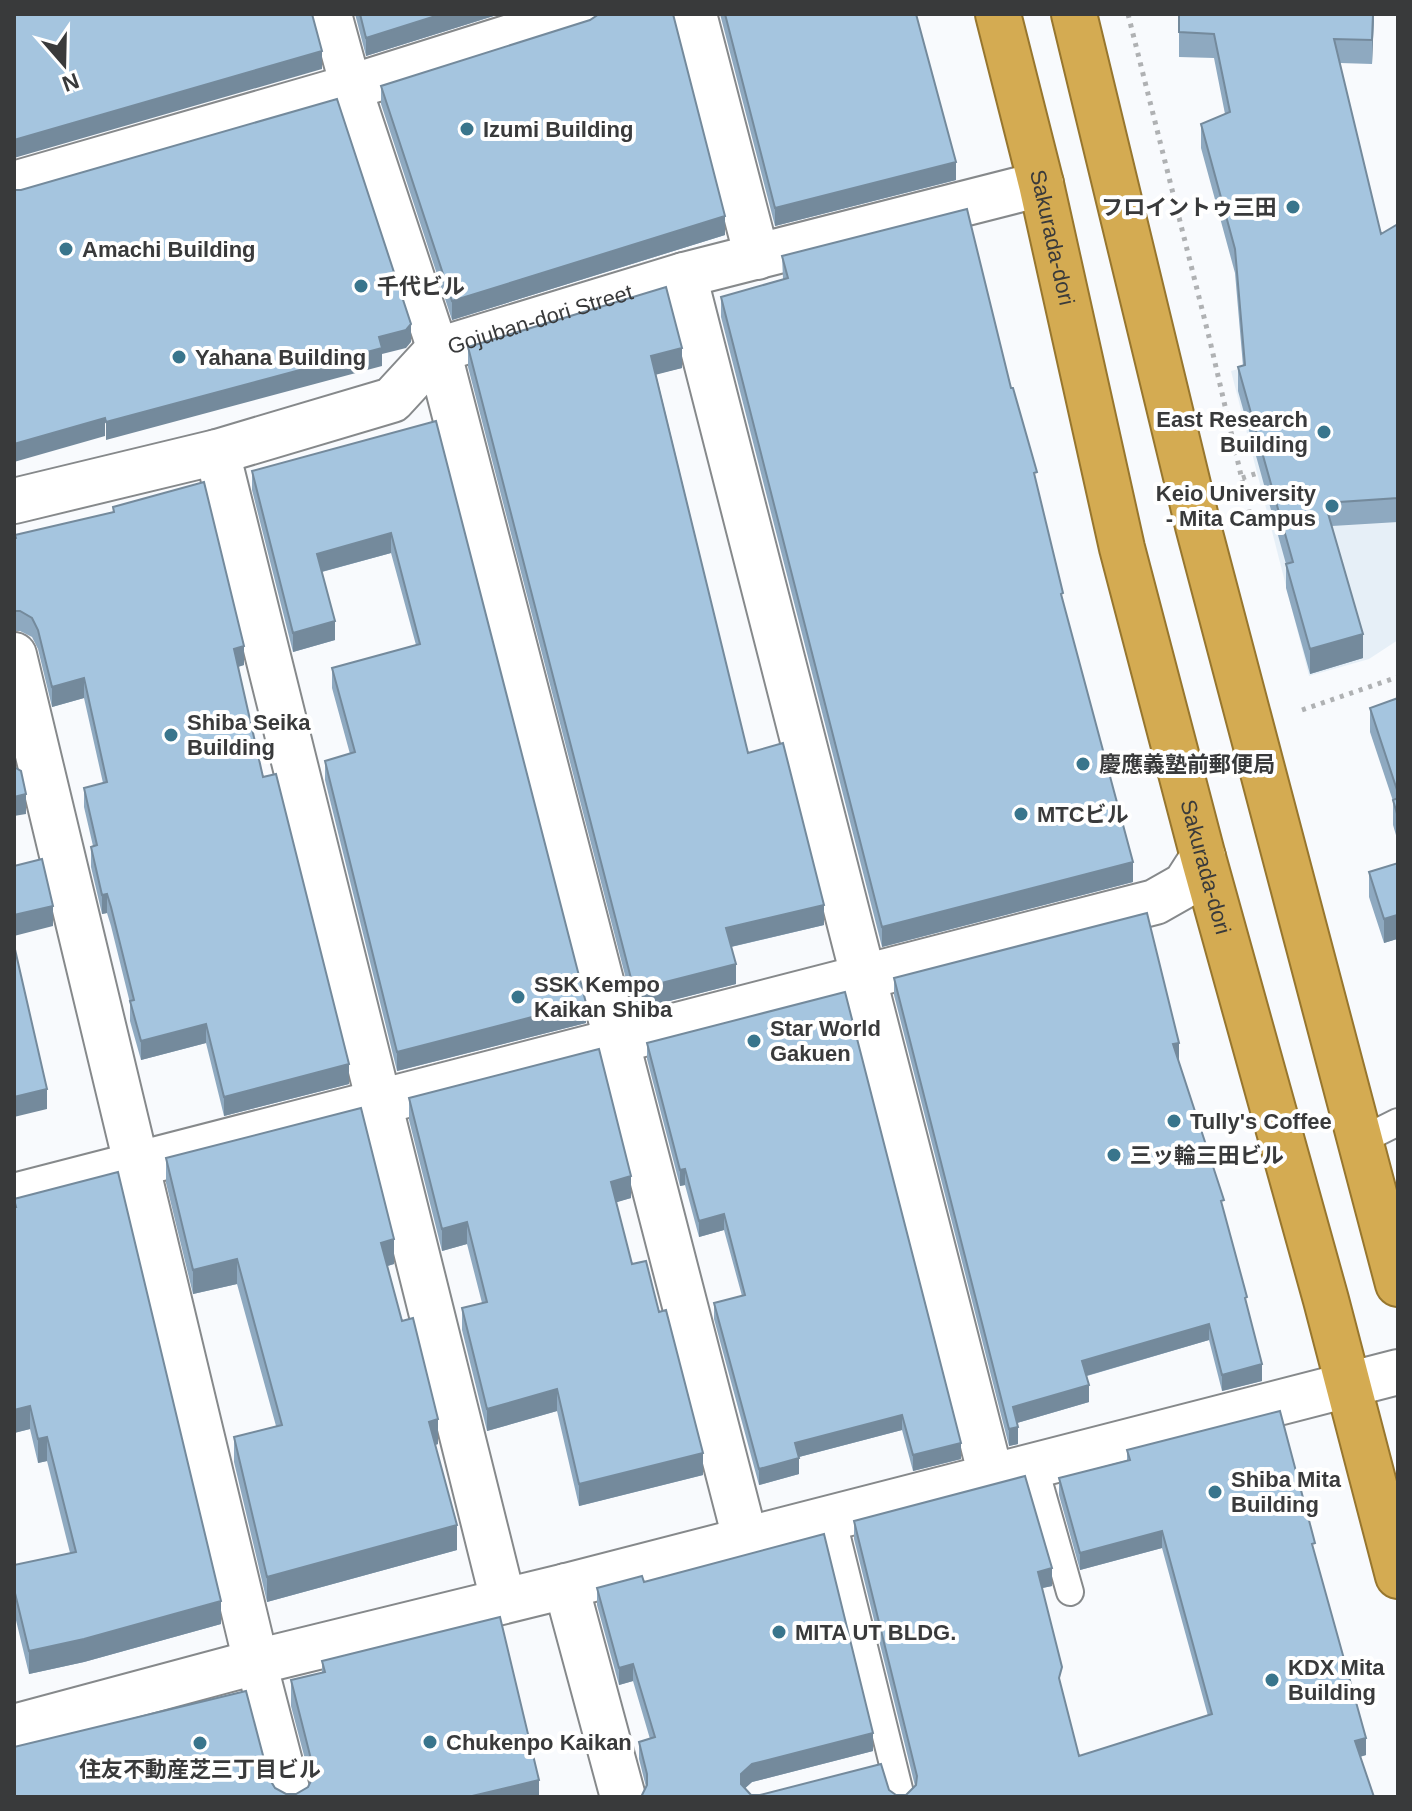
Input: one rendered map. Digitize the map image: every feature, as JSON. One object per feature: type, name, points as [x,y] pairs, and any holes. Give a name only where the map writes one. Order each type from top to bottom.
[{"type":"highway","name":"Sakurada-dori","points":[[998,14],[1041,184],[1122,548],[1398,1576]]},
{"type":"highway","points":[[1074,14],[1198,526],[1398,1284]]},
{"type":"street","points":[[331,14],[351,87],[438,350],[745,1538]]},
{"type":"street","points":[[14,184],[351,87],[583,14]]},
{"type":"street","points":[[694,14],[757,257]]},
{"type":"street","name":"Gojuban-dori Street","points":[[14,501],[217,452],[392,400],[438,350],[684,275],[1041,184]]},
{"type":"street","points":[[684,275],[991,1476]]},
{"type":"street","points":[[217,452],[503,1600]]},
{"type":"street","points":[[14,655],[291,1797]]},
{"type":"street","points":[[14,1196],[1155,902],[1185,885],[1203,857]]},
{"type":"street","points":[[14,1727],[256,1662],[566,1586],[1398,1372]]},
{"type":"street","points":[[566,1586],[623,1797]]},
{"type":"lane","points":[[1360,1141],[1398,1122]]},
{"type":"lane","points":[[1034,1465],[1070,1592]]},
{"type":"lane","points":[[832,1517],[901,1797]]},
{"type":"lane","points":[[862,1770],[893,1762]]},
{"type":"path","points":[[1128,14],[1207,326],[1249,510]]},
{"type":"path","points":[[1242,478],[1261,472]]},
{"type":"path","points":[[1302,710],[1398,677]]},
{"type":"shaded area","name":"Keio University - Mita Campus","points":[[1398,324],[1398,640],[1369,659],[1309,676],[1231,371]]},
{"type":"building","points":[[14,14],[312,14],[322,51],[14,140]]},
{"type":"building","points":[[360,14],[442,14],[366,38]]},
{"type":"building","points":[[599,14],[673,14],[725,216],[452,301],[381,86],[590,20]]},
{"type":"building","points":[[725,14],[916,14],[956,162],[775,208]]},
{"type":"building","points":[[1179,14],[1373,14],[1372,40],[1334,39],[1381,234],[1398,224],[1398,498],[1325,503],[1363,634],[1310,649],[1286,564],[1293,562],[1238,367],[1245,365],[1235,249],[1201,124],[1230,112],[1214,34],[1179,32]]},
{"type":"building","points":[[337,99],[411,324],[406,330],[379,337],[382,348],[14,444],[14,190]]},
{"type":"building","points":[[967,209],[1011,388],[1037,472],[1034,473],[1061,594],[1133,862],[882,927],[721,297],[788,278],[782,256]]},
{"type":"building","points":[[666,287],[682,348],[651,356],[748,753],[783,743],[824,905],[726,928],[736,964],[634,990],[468,347]]},
{"type":"building","points":[[436,421],[586,1003],[397,1052],[325,761],[355,752],[332,668],[420,644],[391,533],[317,554],[335,621],[293,633],[252,471]]},
{"type":"building","points":[[204,482],[244,646],[234,649],[263,777],[276,774],[349,1064],[224,1097],[206,1024],[141,1041],[111,907],[107,894],[102,895],[91,847],[97,845],[84,788],[107,782],[84,678],[52,687],[38,630],[32,618],[14,611],[15,535],[114,512],[113,507]]},
{"type":"building","points":[[1398,698],[1398,793],[1370,708]]},
{"type":"building","points":[[14,767],[21,771],[26,794],[14,797]]},
{"type":"building","points":[[1398,798],[1398,817],[1393,800]]},
{"type":"building","points":[[42,859],[53,906],[14,915],[14,866]]},
{"type":"building","points":[[1398,863],[1398,919],[1397,915],[1384,919],[1369,872]]},
{"type":"building","points":[[1147,913],[1179,1043],[1173,1044],[1224,1200],[1221,1201],[1262,1364],[1222,1375],[1209,1324],[1082,1361],[1089,1385],[1013,1407],[1018,1427],[1009,1429],[894,978]]},
{"type":"building","points":[[14,945],[47,1089],[14,1097]]},
{"type":"building","points":[[845,992],[961,1443],[913,1455],[902,1415],[795,1443],[799,1458],[759,1469],[714,1303],[745,1295],[724,1214],[699,1221],[685,1169],[680,1170],[647,1043]]},
{"type":"building","points":[[599,1049],[631,1176],[611,1182],[632,1264],[646,1261],[659,1312],[666,1310],[703,1453],[579,1484],[557,1389],[487,1409],[462,1308],[487,1302],[467,1222],[442,1229],[409,1098]]},
{"type":"building","points":[[361,1108],[394,1239],[381,1243],[402,1321],[413,1318],[438,1419],[429,1422],[457,1525],[267,1577],[234,1437],[282,1425],[237,1259],[193,1270],[166,1158]]},
{"type":"building","points":[[118,1172],[221,1601],[29,1651],[14,1589],[14,1565],[76,1552],[47,1437],[38,1439],[30,1406],[14,1410],[14,1199]]},
{"type":"building","points":[[1280,1411],[1315,1543],[1312,1544],[1366,1738],[1355,1741],[1374,1797],[643,1797],[647,1774],[639,1742],[655,1737],[633,1664],[619,1668],[597,1588],[642,1576],[644,1582],[824,1534],[873,1733],[752,1764],[741,1774],[741,1784],[751,1795],[760,1795],[881,1764],[889,1790],[896,1795],[906,1795],[916,1785],[917,1776],[854,1521],[1025,1476],[1052,1568],[1038,1572],[1062,1667],[1059,1678],[1079,1756],[1212,1714],[1162,1531],[1080,1553],[1059,1478],[1130,1460],[1127,1450]]},
{"type":"building","points":[[500,1617],[539,1780],[468,1797],[14,1797],[14,1747],[246,1691],[269,1778],[275,1788],[286,1794],[296,1794],[308,1787],[313,1777],[313,1767],[291,1680],[325,1672],[322,1661]]},
{"type":"place","name":"Izumi Building","points":[[467,129]]},
{"type":"place","name":"フロイントゥ三田","points":[[1293,207]]},
{"type":"place","name":"Amachi Building","points":[[66,249]]},
{"type":"place","name":"千代ビル","points":[[361,286]]},
{"type":"place","name":"Yahana Building","points":[[179,357]]},
{"type":"place","name":"East Research Building","points":[[1324,432]]},
{"type":"place","name":"Keio University - Mita Campus","points":[[1332,506]]},
{"type":"place","name":"Shiba Seika Building","points":[[171,735]]},
{"type":"place","name":"慶應義塾前郵便局","points":[[1083,764]]},
{"type":"place","name":"MTCビル","points":[[1021,814]]},
{"type":"place","name":"SSK Kempo Kaikan Shiba","points":[[518,997]]},
{"type":"place","name":"Star World Gakuen","points":[[754,1041]]},
{"type":"place","name":"Tully's Coffee","points":[[1174,1121]]},
{"type":"place","name":"三ッ輪三田ビル","points":[[1114,1155]]},
{"type":"place","name":"Shiba Mita Building","points":[[1215,1492]]},
{"type":"place","name":"MITA UT BLDG.","points":[[779,1632]]},
{"type":"place","name":"KDX Mita Building","points":[[1272,1680]]},
{"type":"place","name":"Chukenpo Kaikan","points":[[430,1742]]},
{"type":"place","name":"住友不動産芝三丁目ビル","points":[[200,1743]]}]
